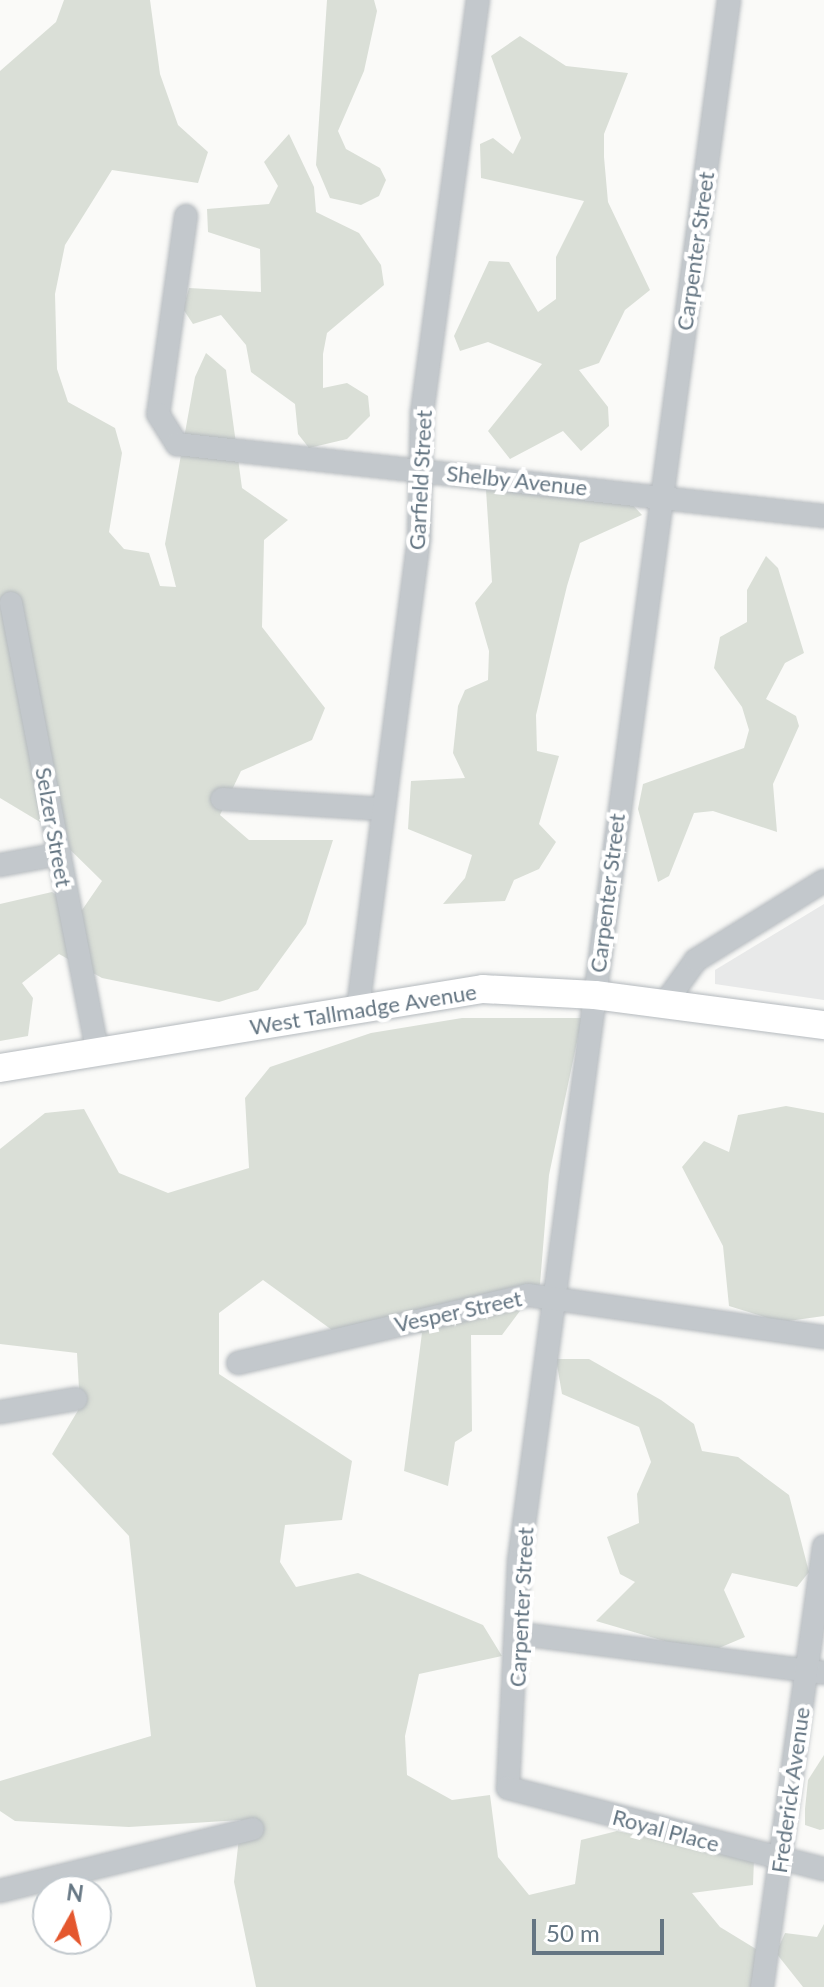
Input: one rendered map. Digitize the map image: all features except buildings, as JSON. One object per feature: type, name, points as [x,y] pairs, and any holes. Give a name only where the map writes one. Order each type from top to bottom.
[{"type":"main road","name":"West Tallmadge Avenue","points":[[0,1068],[483,989],[595,995],[824,1025]]},
{"type":"street","name":"Garfield Street","points":[[358,1008],[419,537],[419,471],[478,0]]},
{"type":"street","name":"Carpenter Street","points":[[508,1788],[521,1634],[519,1562],[729,0]]},
{"type":"street","name":"Shelby Avenue","points":[[186,216],[159,401],[165,434],[191,447],[661,494],[824,516]]},
{"type":"street","name":"Selzer Street","points":[[11,603],[97,1051]]},
{"type":"street","points":[[222,799],[383,809]]},
{"type":"street","points":[[0,865],[60,854]]},
{"type":"street","points":[[665,1003],[696,960],[824,881]]},
{"type":"street","name":"Vesper Street","points":[[238,1363],[487,1302],[553,1295],[824,1337]]},
{"type":"street","points":[[0,1412],[76,1399]]},
{"type":"street","name":"Frederick Avenue","points":[[762,1987],[781,1860],[816,1672],[824,1546]]},
{"type":"street","points":[[521,1634],[816,1672]]},
{"type":"street","name":"Royal Place","points":[[508,1788],[824,1869]]},
{"type":"street","points":[[0,1891],[253,1829]]},
{"type":"shaded area","points":[[64,0],[150,0],[160,74],[178,125],[208,152],[198,183],[112,170],[65,245],[55,294],[57,369],[68,402],[115,428],[122,453],[109,532],[124,549],[149,553],[160,586],[176,587],[165,544],[195,377],[206,353],[226,370],[242,488],[288,520],[264,540],[262,627],[325,708],[312,740],[241,771],[220,815],[249,840],[333,840],[306,924],[258,990],[219,1002],[102,978],[59,954],[22,983],[33,998],[28,1036],[0,1041],[0,904],[52,892],[82,910],[102,881],[45,825],[0,798],[0,71],[56,22]]},
{"type":"shaded area","points":[[327,0],[374,0],[377,11],[364,71],[338,131],[346,149],[380,168],[386,180],[379,196],[361,205],[330,198],[316,165]]},
{"type":"shaded area","points":[[520,36],[566,66],[628,73],[604,134],[608,202],[650,290],[625,310],[599,363],[579,370],[608,407],[609,426],[581,451],[563,431],[510,459],[488,431],[542,364],[488,342],[460,351],[454,336],[489,261],[509,262],[538,312],[556,299],[556,257],[584,201],[481,178],[480,144],[493,138],[513,154],[521,138],[491,56]]},
{"type":"shaded area","points":[[289,134],[314,187],[316,212],[359,233],[381,265],[384,285],[327,333],[323,354],[323,388],[347,383],[368,396],[370,416],[347,439],[309,448],[298,434],[295,404],[251,372],[246,345],[221,315],[193,324],[183,309],[189,288],[261,292],[260,249],[208,232],[207,209],[269,204],[278,186],[264,162]]},
{"type":"shaded area","points":[[486,490],[630,502],[642,515],[580,543],[567,586],[536,715],[537,751],[559,756],[539,824],[556,842],[539,869],[514,880],[505,901],[443,904],[465,878],[472,855],[408,829],[411,781],[465,778],[453,753],[458,706],[465,690],[488,680],[489,651],[475,603],[492,582]]},
{"type":"shaded area","points":[[766,556],[778,568],[804,653],[785,663],[766,699],[796,716],[799,726],[773,784],[777,832],[713,811],[694,813],[669,876],[658,882],[638,809],[643,784],[744,748],[749,730],[742,707],[714,668],[720,637],[747,622],[747,590]]},
{"type":"shaded area","points":[[824,904],[824,1000],[715,984],[715,970]]},
{"type":"shaded area","points":[[462,1018],[582,1018],[549,1175],[540,1284],[502,1335],[471,1335],[472,1431],[455,1442],[448,1486],[404,1471],[422,1333],[332,1330],[263,1280],[219,1313],[219,1374],[352,1461],[342,1520],[285,1525],[280,1562],[296,1587],[358,1573],[483,1625],[502,1656],[419,1674],[405,1736],[407,1775],[452,1800],[490,1795],[498,1857],[529,1895],[575,1884],[581,1840],[617,1831],[754,1859],[753,1885],[692,1893],[720,1927],[756,1949],[753,1987],[256,1987],[234,1882],[241,1820],[129,1827],[15,1821],[0,1811],[0,1781],[151,1736],[129,1536],[52,1454],[80,1407],[77,1353],[0,1344],[0,1149],[45,1113],[84,1109],[119,1173],[168,1193],[249,1168],[245,1098],[270,1067],[371,1033]]},
{"type":"shaded area","points":[[786,1106],[824,1113],[824,1316],[781,1322],[729,1306],[723,1246],[682,1167],[704,1141],[729,1152],[738,1115]]},
{"type":"shaded area","points":[[556,1359],[589,1359],[661,1400],[694,1424],[702,1451],[738,1457],[789,1495],[809,1572],[797,1587],[732,1573],[724,1590],[745,1637],[719,1648],[685,1647],[596,1621],[635,1582],[620,1574],[607,1537],[639,1523],[637,1494],[651,1462],[639,1427],[562,1394]]},
{"type":"shaded area","points":[[824,1755],[824,1829],[820,1830],[805,1825],[805,1809],[808,1780]]},
{"type":"shaded area","points":[[824,1924],[824,1987],[803,1987],[776,1953],[785,1933],[817,1937]]}]
